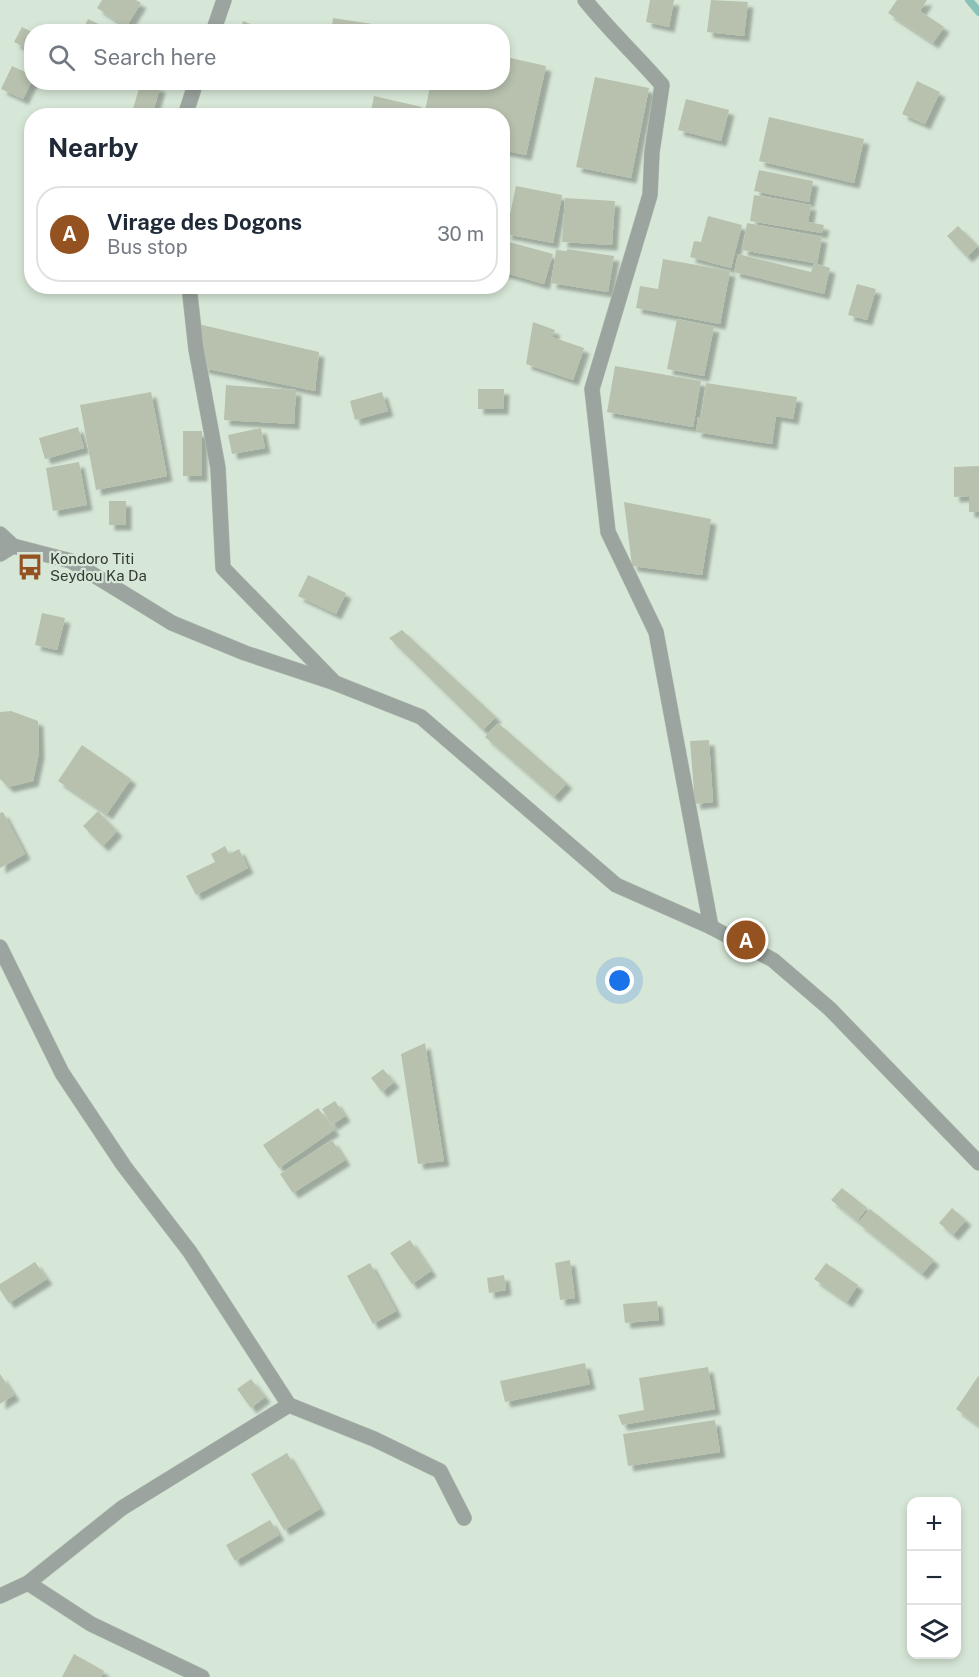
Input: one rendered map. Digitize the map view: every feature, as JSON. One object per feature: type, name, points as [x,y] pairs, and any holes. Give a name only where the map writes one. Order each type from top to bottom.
[{"type":"street","points":[[216,24],[224,0]]},
{"type":"street","points":[[585,0],[610,31],[634,53],[662,85],[652,152],[650,195],[592,389],[608,532],[656,632],[711,927]]},
{"type":"street","points":[[188,108],[193,90]]},
{"type":"street","points":[[190,294],[196,349],[218,468],[223,568],[335,683]]},
{"type":"street","points":[[0,534],[7,550],[71,561],[172,623],[245,653],[335,683],[421,717],[616,885],[711,927],[773,960],[830,1009],[979,1163]]},
{"type":"street","points":[[0,947],[62,1073],[124,1166],[190,1252],[289,1405],[374,1439],[440,1471],[464,1518]]},
{"type":"street","points":[[0,1596],[28,1583],[122,1508],[289,1405]]},
{"type":"street","points":[[28,1583],[91,1624],[202,1677]]},
{"type":"building","points":[[102,0],[136,0],[141,3],[128,24],[121,24],[97,8]]},
{"type":"building","points":[[650,0],[674,0],[669,27],[646,22]]},
{"type":"building","points":[[711,0],[748,2],[744,36],[707,32]]},
{"type":"building","points":[[897,0],[927,0],[920,11],[944,27],[933,43],[888,13]]},
{"type":"building","points":[[333,18],[372,24],[332,24]]},
{"type":"building","points":[[88,19],[99,24],[86,24]]},
{"type":"building","points":[[22,27],[24,28],[24,47],[14,42]]},
{"type":"building","points":[[510,58],[546,66],[526,155],[510,152],[510,108],[426,108],[429,90],[510,90]]},
{"type":"building","points":[[12,66],[24,71],[24,90],[28,90],[23,99],[1,89]]},
{"type":"building","points":[[595,77],[649,88],[631,178],[576,167]]},
{"type":"building","points":[[917,81],[940,92],[925,124],[902,114]]},
{"type":"building","points":[[139,90],[159,90],[154,108],[133,108]]},
{"type":"building","points":[[374,96],[422,107],[422,108],[372,108]]},
{"type":"building","points":[[686,99],[729,110],[721,141],[678,130]]},
{"type":"building","points":[[769,117],[864,139],[854,183],[759,161]]},
{"type":"building","points":[[759,170],[813,181],[809,202],[754,191]]},
{"type":"building","points":[[516,186],[562,195],[553,243],[510,235],[510,215]]},
{"type":"building","points":[[754,195],[811,205],[808,222],[824,225],[822,233],[750,221]]},
{"type":"building","points":[[565,198],[615,201],[612,245],[562,242]]},
{"type":"building","points":[[708,216],[742,225],[731,268],[690,257],[694,241],[701,242]]},
{"type":"building","points":[[747,223],[822,237],[817,264],[830,268],[824,294],[734,272],[738,254],[811,272],[814,263],[742,250]]},
{"type":"building","points":[[958,226],[978,246],[967,257],[947,236]]},
{"type":"building","points":[[510,242],[553,254],[544,284],[510,274]]},
{"type":"building","points":[[567,249],[614,256],[608,292],[551,283],[556,250],[567,251]]},
{"type":"building","points":[[663,259],[730,271],[720,324],[636,308],[640,286],[658,289]]},
{"type":"building","points":[[857,284],[876,289],[867,320],[848,315]]},
{"type":"building","points":[[677,319],[714,327],[704,376],[667,369]]},
{"type":"building","points":[[533,322],[555,330],[552,337],[584,348],[573,380],[526,364]]},
{"type":"building","points":[[198,324],[319,352],[315,391],[203,368]]},
{"type":"building","points":[[615,366],[701,381],[693,427],[607,412]]},
{"type":"building","points":[[706,383],[797,397],[793,419],[776,416],[772,444],[696,432],[698,417],[701,417]]},
{"type":"building","points":[[226,385],[296,390],[294,424],[224,420]]},
{"type":"building","points":[[478,389],[504,389],[503,409],[478,409]]},
{"type":"building","points":[[151,392],[167,476],[96,490],[80,405]]},
{"type":"building","points":[[382,392],[388,411],[355,420],[350,401]]},
{"type":"building","points":[[78,427],[84,448],[45,459],[39,438]]},
{"type":"building","points":[[261,428],[265,448],[232,454],[228,435]]},
{"type":"building","points":[[183,431],[202,431],[202,476],[183,476]]},
{"type":"building","points":[[79,462],[87,505],[53,511],[46,468]]},
{"type":"building","points":[[979,466],[979,512],[969,512],[969,496],[954,497],[954,467]]},
{"type":"building","points":[[109,501],[126,501],[126,525],[109,525]]},
{"type":"building","points":[[624,502],[711,519],[702,575],[632,566]]},
{"type":"building","points":[[308,575],[346,593],[336,614],[298,596]]},
{"type":"building","points":[[42,613],[65,618],[57,650],[35,645]]},
{"type":"building","points":[[402,630],[496,717],[483,730],[389,638]]},
{"type":"building","points":[[11,711],[38,721],[39,753],[33,781],[8,787],[0,779],[0,712]]},
{"type":"building","points":[[498,723],[567,783],[554,797],[485,737]]},
{"type":"building","points":[[709,740],[713,802],[695,804],[690,741]]},
{"type":"building","points":[[82,745],[131,779],[107,814],[58,781]]},
{"type":"building","points":[[98,811],[117,831],[103,846],[83,826]]},
{"type":"building","points":[[3,812],[25,854],[0,868],[0,813]]},
{"type":"building","points":[[225,846],[229,854],[239,849],[248,868],[196,895],[186,876],[215,862],[211,854]]},
{"type":"building","points":[[425,1043],[444,1161],[418,1164],[401,1054]]},
{"type":"building","points":[[383,1069],[394,1082],[382,1092],[371,1078]]},
{"type":"building","points":[[335,1101],[345,1116],[332,1125],[322,1109]]},
{"type":"building","points":[[318,1108],[334,1130],[279,1168],[263,1145]]},
{"type":"building","points":[[332,1140],[345,1160],[293,1193],[280,1174]]},
{"type":"building","points":[[842,1188],[867,1208],[857,1221],[831,1200]]},
{"type":"building","points":[[952,1208],[966,1220],[953,1235],[939,1223]]},
{"type":"building","points":[[870,1209],[934,1260],[922,1274],[858,1223]]},
{"type":"building","points":[[410,1240],[431,1271],[412,1284],[390,1253]]},
{"type":"building","points":[[570,1260],[575,1298],[560,1300],[555,1263]]},
{"type":"building","points":[[35,1262],[47,1279],[9,1303],[0,1290],[0,1284]]},
{"type":"building","points":[[370,1263],[396,1311],[373,1324],[347,1276]]},
{"type":"building","points":[[826,1263],[858,1285],[847,1302],[814,1279]]},
{"type":"building","points":[[504,1275],[506,1290],[489,1293],[487,1278]]},
{"type":"building","points":[[657,1301],[659,1320],[625,1323],[623,1304]]},
{"type":"building","points":[[585,1363],[590,1384],[505,1402],[500,1381]]},
{"type":"building","points":[[708,1367],[715,1409],[622,1425],[618,1415],[644,1410],[639,1378]]},
{"type":"building","points":[[0,1374],[14,1395],[0,1404]]},
{"type":"building","points":[[979,1375],[979,1426],[956,1409]]},
{"type":"building","points":[[251,1379],[265,1397],[251,1408],[237,1389]]},
{"type":"building","points":[[715,1420],[720,1452],[628,1466],[623,1434]]},
{"type":"building","points":[[287,1453],[320,1509],[284,1530],[251,1474]]},
{"type":"building","points":[[270,1520],[279,1535],[235,1561],[226,1545]]},
{"type":"building","points":[[74,1654],[104,1671],[101,1677],[62,1677]]},
{"type":"waterway","points":[[969,0],[979,12]]},
{"type":"place","name":"Kondoro Titi Seydou Ka Da","points":[[30,567]]},
{"type":"place","name":"Virage des Dogons","points":[[746,940]]}]
